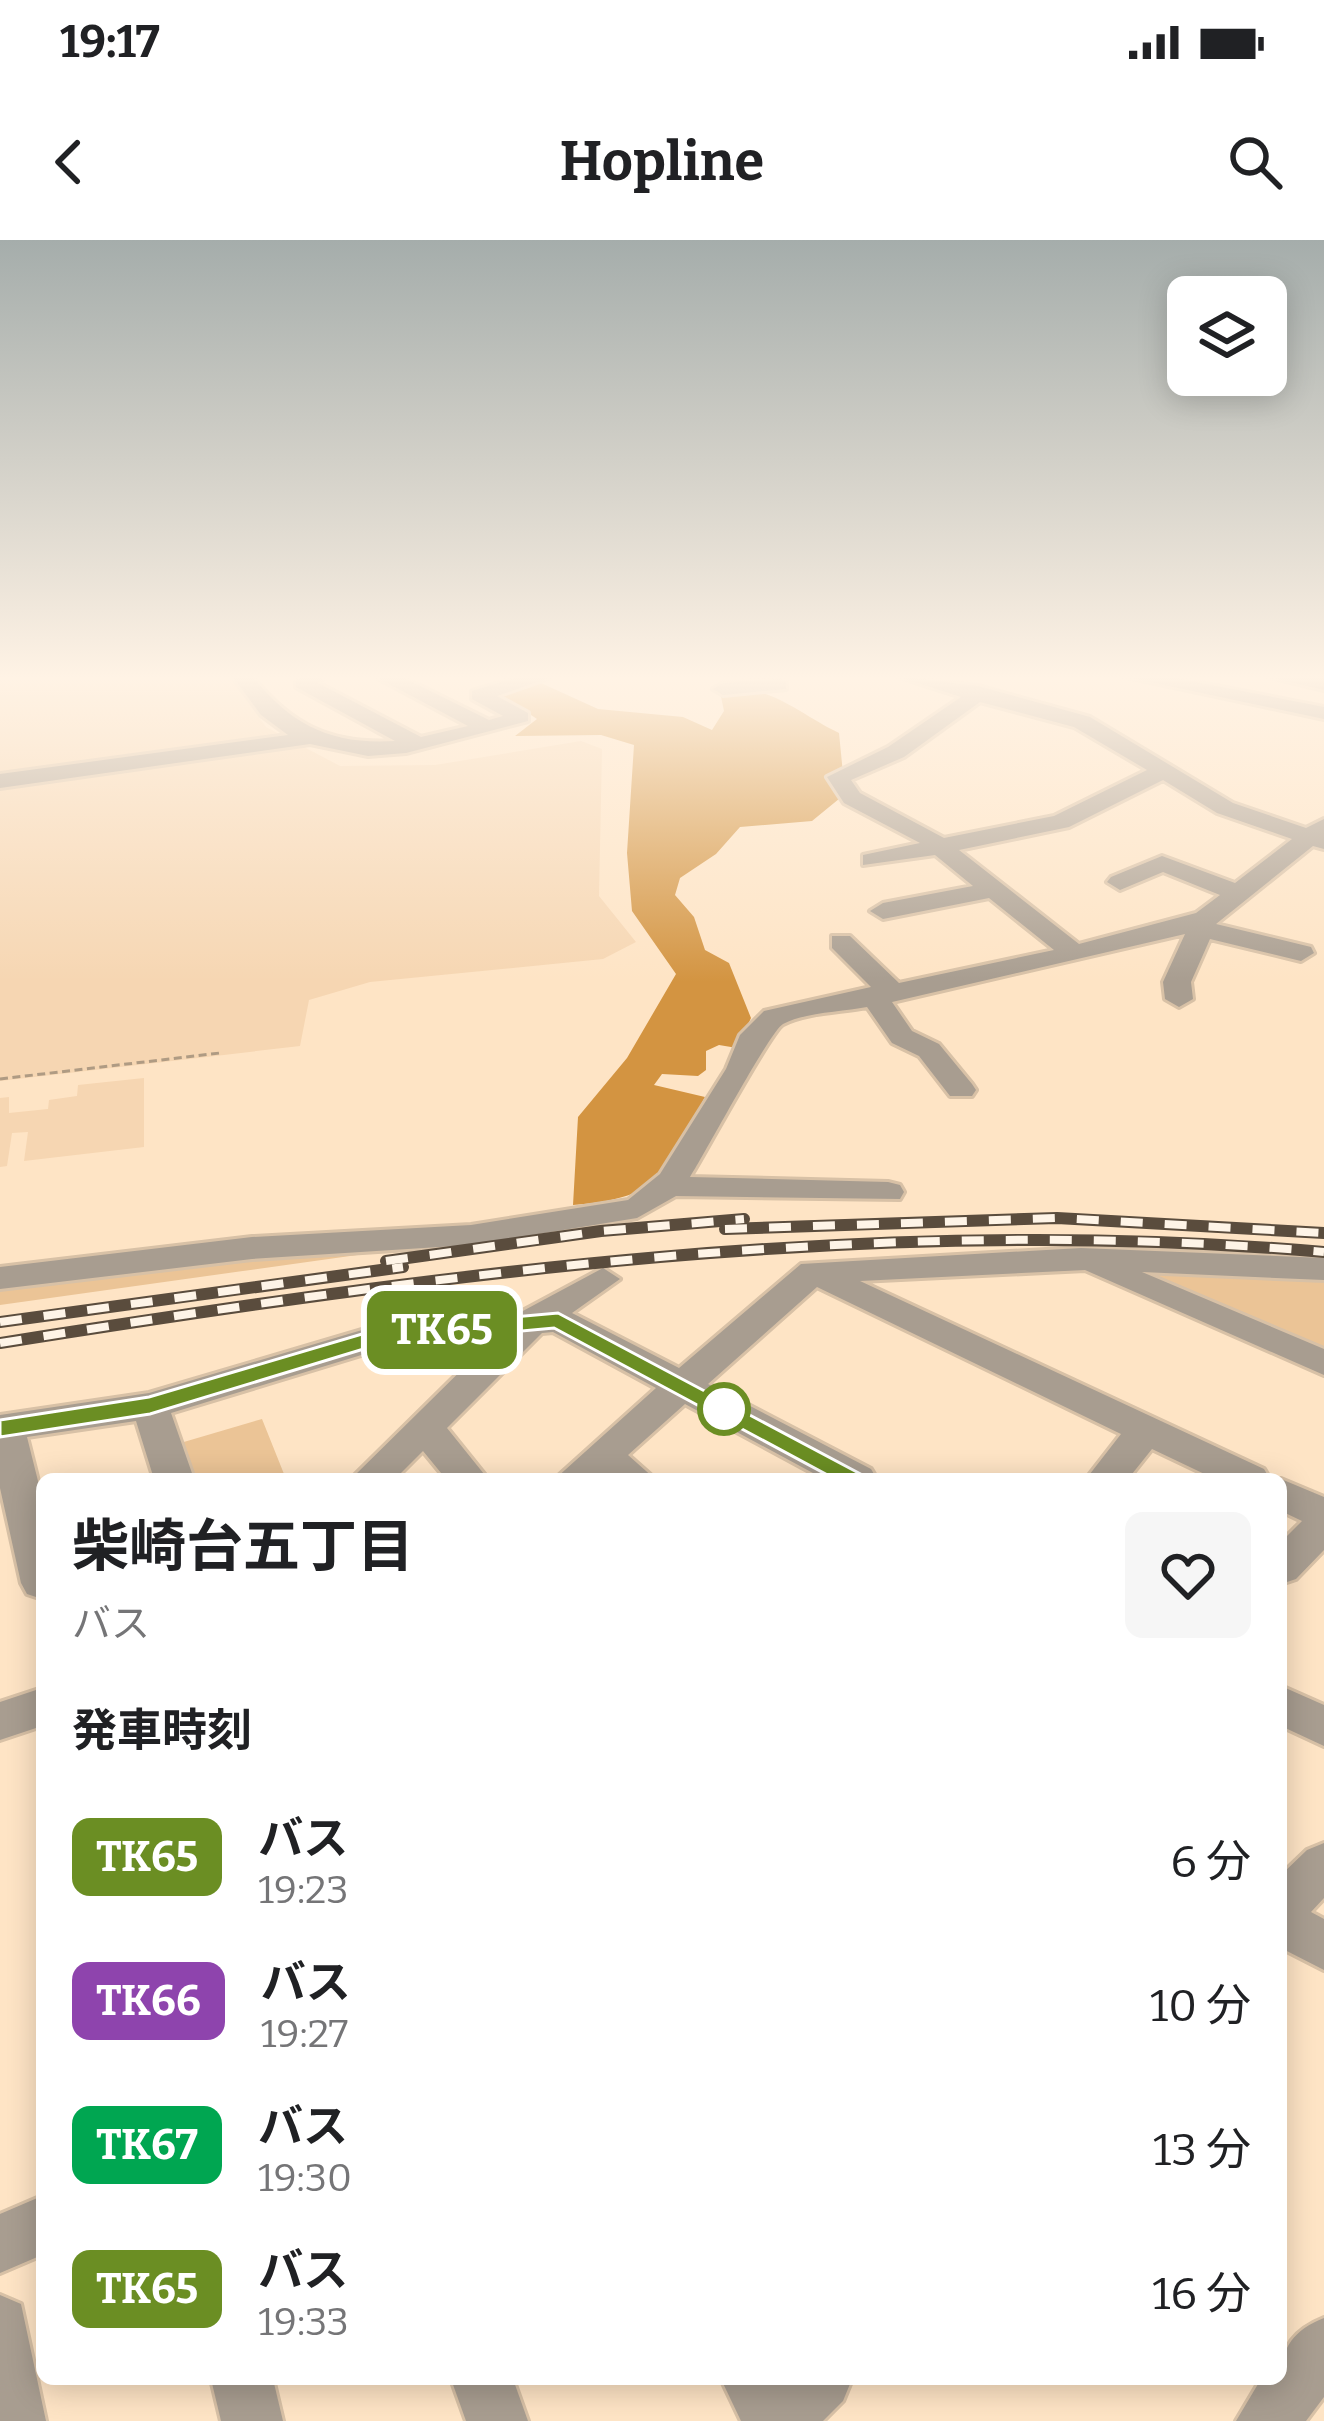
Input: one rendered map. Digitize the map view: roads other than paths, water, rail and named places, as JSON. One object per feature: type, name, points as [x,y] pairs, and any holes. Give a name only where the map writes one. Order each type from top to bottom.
[{"type":"street","points":[[839,778],[852,798],[941,847],[1075,954]]},
{"type":"street","points":[[872,860],[1060,822],[1149,778]]},
{"type":"street","points":[[1171,778],[1191,790],[1319,835]]},
{"type":"street","points":[[1191,790],[1213,778]]},
{"type":"street","points":[[0,1278],[252,1249],[471,1235],[637,1208],[668,1186],[763,1025],[794,1010],[1075,954],[1202,923],[1319,835]]},
{"type":"street","points":[[1120,882],[1162,863],[1238,893]]},
{"type":"street","points":[[883,911],[990,890]]},
{"type":"street","points":[[1202,923],[1300,953]]},
{"type":"street","points":[[1179,999],[1177,982],[1202,923]]},
{"type":"street","points":[[842,942],[882,993],[902,1036],[929,1050],[962,1090]]},
{"type":"street","points":[[668,1186],[888,1192]]},
{"type":"street","points":[[1081,1259],[1324,1363]]},
{"type":"street","points":[[588,1467],[813,1271],[1081,1259],[1324,1269]]},
{"type":"street","points":[[813,1271],[1237,1473]]},
{"type":"street","points":[[378,1473],[534,1320],[603,1279]]},
{"type":"street","points":[[36,1559],[3,1428],[150,1406],[342,1345],[534,1320],[558,1320],[846,1473]]},
{"type":"street","points":[[150,1406],[172,1473]]},
{"type":"street","points":[[426,1429],[463,1473]]},
{"type":"street","points":[[1111,1473],[1146,1430]]},
{"type":"street","points":[[1287,1497],[1324,1514]]},
{"type":"street","points":[[1287,1562],[1324,1524]]},
{"type":"street","points":[[1287,1707],[1324,1726]]},
{"type":"street","points":[[0,1721],[36,1709]]},
{"type":"street","points":[[1287,1902],[1324,1865]]},
{"type":"street","points":[[1287,1924],[1324,1946]]},
{"type":"street","points":[[0,2243],[36,2228]]},
{"type":"street","points":[[0,2325],[15,2421]]},
{"type":"street","points":[[1268,2421],[1324,2348]]},
{"type":"street","points":[[243,2385],[252,2421]]},
{"type":"street","points":[[484,2385],[497,2421]]},
{"type":"street","points":[[756,2385],[777,2421],[815,2385]]},
{"type":"railway","points":[[725,1229],[1057,1218],[1324,1233]]},
{"type":"railway","points":[[386,1261],[601,1231],[744,1219]]},
{"type":"railway","points":[[0,1343],[495,1274],[825,1245],[1157,1242],[1324,1252]]},
{"type":"railway","points":[[0,1322],[403,1267]]}]
